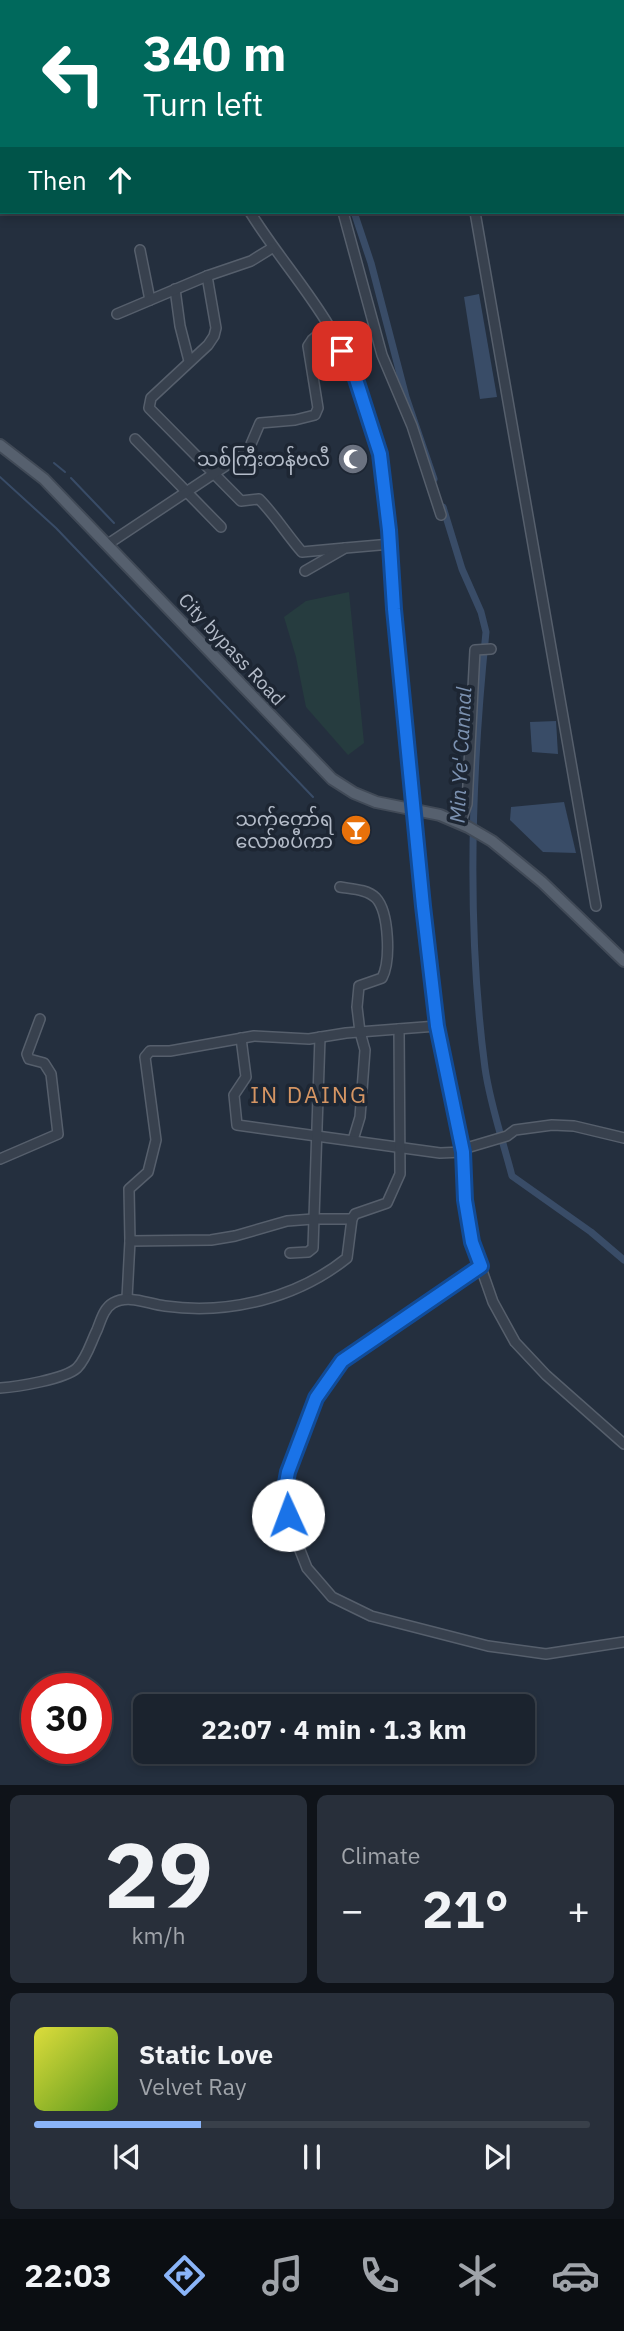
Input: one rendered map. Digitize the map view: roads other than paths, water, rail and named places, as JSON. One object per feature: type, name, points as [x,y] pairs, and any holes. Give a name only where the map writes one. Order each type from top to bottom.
[{"type":"main road","name":"City bypass Road","points":[[0,445],[44,479],[332,779],[354,793],[376,802],[415,809],[464,825],[492,841],[542,883],[624,961]]},
{"type":"street","points":[[383,0],[418,0]]},
{"type":"street","points":[[251,214],[272,248],[329,326],[355,376],[380,454],[437,1026],[463,1151],[465,1200],[472,1242],[493,1302],[515,1342],[546,1375],[624,1444]]},
{"type":"street","points":[[343,214],[382,355],[412,426],[441,514]]},
{"type":"street","points":[[475,214],[596,906]]},
{"type":"street","points":[[117,314],[207,276],[251,261],[272,248]]},
{"type":"street","points":[[140,250],[150,300]]},
{"type":"street","points":[[207,276],[216,328],[214,337],[151,398],[149,408],[241,501],[259,499],[302,552],[391,544]]},
{"type":"street","points":[[175,289],[180,326],[189,361]]},
{"type":"street","points":[[108,544],[248,451],[260,423],[315,415],[318,408],[309,346],[312,340],[329,326]]},
{"type":"street","points":[[135,439],[221,527]]},
{"type":"street","points":[[305,571],[345,548]]},
{"type":"street","points":[[464,825],[475,650],[491,649]]},
{"type":"street","points":[[340,887],[366,892],[375,897],[382,907],[385,919],[386,971],[382,978],[359,986],[359,1032],[365,1050],[360,1117],[353,1140]]},
{"type":"street","points":[[0,1159],[58,1134],[51,1074],[44,1063],[29,1059],[27,1054],[40,1019]]},
{"type":"street","points":[[127,1298],[129,1189],[148,1172],[156,1140],[145,1057],[150,1051],[170,1051],[254,1036],[309,1039],[437,1026]]},
{"type":"street","points":[[0,1388],[38,1383],[76,1370],[86,1355],[105,1310],[112,1303],[127,1298],[166,1307],[232,1307],[295,1289],[347,1258],[355,1214],[387,1203],[400,1174],[399,1029]]},
{"type":"street","points":[[290,1254],[308,1252],[313,1248],[320,1037]]},
{"type":"street","points":[[241,1038],[246,1077],[234,1095],[237,1125],[440,1153],[463,1151],[506,1136],[515,1130],[552,1125],[574,1126],[624,1138]]},
{"type":"street","points":[[130,1241],[211,1240],[287,1221],[352,1219]]},
{"type":"street","points":[[481,1266],[342,1361],[316,1398],[288,1472],[283,1499],[292,1530],[307,1568],[332,1597],[371,1616],[488,1646],[546,1654],[624,1642]]},
{"type":"water","points":[[479,294],[497,397],[480,399],[464,297]]},
{"type":"water","points":[[556,721],[558,754],[532,752],[530,722]]},
{"type":"water","points":[[564,802],[576,853],[543,852],[510,820],[511,807]]},
{"type":"waterway","name":"Min Ye' Cannal","points":[[355,214],[371,263],[406,397],[434,479]]},
{"type":"waterway","points":[[54,463],[65,472]]},
{"type":"waterway","points":[[0,477],[56,528],[313,797]]},
{"type":"waterway","points":[[71,478],[114,523]]},
{"type":"waterway","name":"Min Ye' Cannal","points":[[443,507],[462,569],[481,612],[486,632],[474,796],[473,905],[479,1014],[490,1095],[512,1176],[591,1232],[624,1260]]},
{"type":"place","name":"သစ်ကြီးတန်ဗလီ","points":[[353,459]]},
{"type":"place","name":"သက်တော်ရ လော်စပီကာ","points":[[356,830]]},
{"type":"district","name":"IN DAING","points":[[309,1095]]}]
